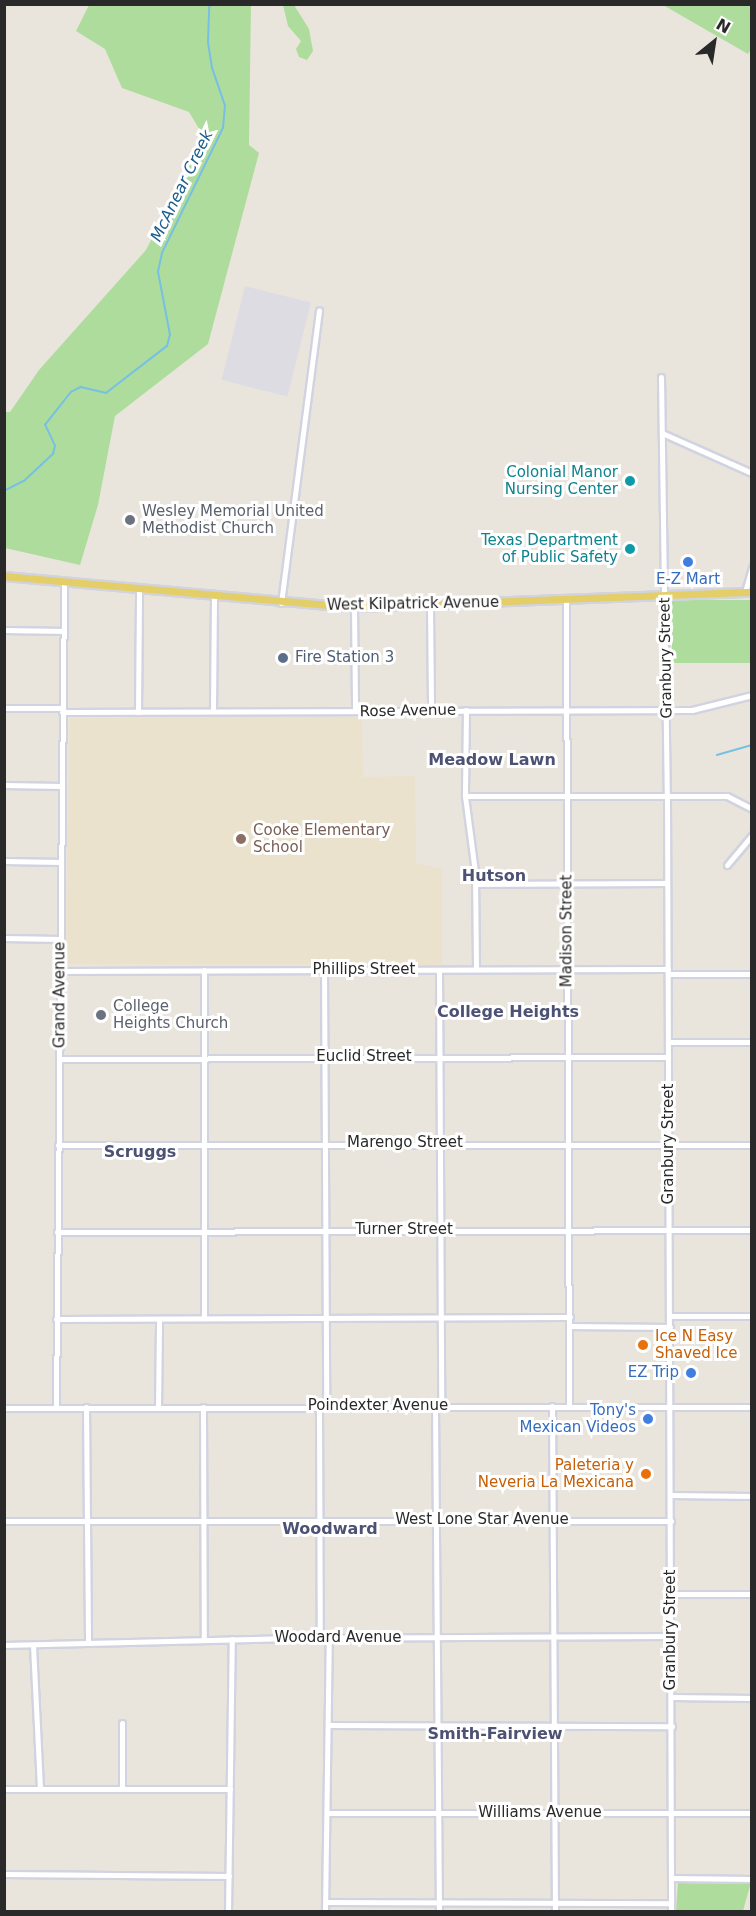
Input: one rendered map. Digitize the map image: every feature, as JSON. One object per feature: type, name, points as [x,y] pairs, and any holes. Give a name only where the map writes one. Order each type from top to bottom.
[{"type":"main road","name":"West Kilpatrick Avenue","points":[[4,576],[281,603],[354,607],[430,607],[748,592]]},
{"type":"street","points":[[281,603],[319,310]]},
{"type":"street","name":"Granbury Street","points":[[660,377],[667,797],[672,1636],[671,1911]]},
{"type":"street","points":[[662,433],[752,473]]},
{"type":"street","points":[[748,592],[752,567]]},
{"type":"street","name":"Grand Avenue","points":[[56,1407],[64,583]]},
{"type":"street","points":[[138,712],[139,590]]},
{"type":"street","points":[[213,711],[214,596]]},
{"type":"street","name":"Madison Street","points":[[566,601],[569,1406]]},
{"type":"street","points":[[354,607],[355,711]]},
{"type":"street","points":[[430,607],[431,710]]},
{"type":"street","points":[[4,630],[64,631]]},
{"type":"street","name":"Rose Avenue","points":[[4,708],[138,712],[666,710],[696,709],[752,695]]},
{"type":"street","points":[[466,710],[465,796],[476,884],[476,969]]},
{"type":"street","points":[[4,785],[61,786]]},
{"type":"street","points":[[465,796],[727,796],[752,809]]},
{"type":"street","points":[[727,865],[752,835]]},
{"type":"street","points":[[4,861],[61,862]]},
{"type":"street","points":[[476,884],[667,883]]},
{"type":"street","points":[[4,938],[60,939]]},
{"type":"street","name":"Phillips Street","points":[[60,971],[567,969],[752,974]]},
{"type":"street","points":[[204,970],[206,1144],[204,1318]]},
{"type":"street","points":[[320,1637],[320,1520],[325,1318],[324,970]]},
{"type":"street","points":[[439,970],[442,1316],[436,1520],[439,1911]]},
{"type":"street","points":[[668,1042],[752,1042]]},
{"type":"street","name":"Euclid Street","points":[[60,1059],[668,1057]]},
{"type":"street","name":"Marengo Street","points":[[58,1145],[441,1143],[752,1145]]},
{"type":"street","name":"Turner Street","points":[[57,1232],[752,1230]]},
{"type":"street","points":[[670,1316],[752,1316]]},
{"type":"street","points":[[56,1319],[570,1317]]},
{"type":"street","points":[[158,1407],[159,1319]]},
{"type":"street","points":[[570,1326],[670,1327]]},
{"type":"street","points":[[552,1406],[556,1725],[555,1911]]},
{"type":"street","points":[[86,1407],[88,1644]]},
{"type":"street","points":[[203,1407],[204,1640]]},
{"type":"street","name":"Poindexter Avenue","points":[[4,1408],[752,1407]]},
{"type":"street","points":[[670,1495],[752,1496]]},
{"type":"street","name":"West Lone Star Avenue","points":[[4,1521],[671,1521]]},
{"type":"street","points":[[671,1594],[752,1594]]},
{"type":"street","name":"Woodard Avenue","points":[[4,1645],[320,1637],[672,1636]]},
{"type":"street","points":[[326,1911],[330,1725],[329,1638]]},
{"type":"street","points":[[228,1911],[232,1639]]},
{"type":"street","points":[[33,1645],[40,1789]]},
{"type":"street","points":[[672,1697],[752,1698]]},
{"type":"street","points":[[122,1723],[122,1788]]},
{"type":"street","points":[[330,1725],[672,1726]]},
{"type":"street","points":[[4,1789],[231,1789]]},
{"type":"street","name":"Williams Avenue","points":[[328,1813],[752,1814]]},
{"type":"street","points":[[4,1874],[229,1876]]},
{"type":"street","points":[[672,1878],[752,1879]]},
{"type":"street","points":[[326,1902],[671,1903]]},
{"type":"shaded area","points":[[245,286],[311,302],[288,397],[222,380]]},
{"type":"shaded area","name":"Cooke Elementary School","points":[[362,717],[363,777],[415,776],[416,863],[442,869],[442,965],[65,964],[70,718]]},
{"type":"green space","points":[[89,5],[251,5],[249,145],[259,153],[208,344],[115,416],[98,505],[80,565],[5,548],[5,412],[10,412],[39,370],[146,250],[204,137],[189,112],[122,88],[105,49],[76,31]]},
{"type":"green space","points":[[283,5],[294,5],[309,29],[313,51],[307,60],[299,57],[296,49],[301,41],[288,26]]},
{"type":"green space","points":[[663,5],[751,5],[751,49],[748,54]]},
{"type":"green space","points":[[672,600],[751,600],[751,663],[672,663]]},
{"type":"green space","points":[[678,1881],[751,1882],[743,1911],[676,1912]]},
{"type":"waterway","name":"McAnear Creek","points":[[4,491],[24,481],[53,454],[55,446],[45,425],[71,392],[81,387],[106,393],[167,346],[170,335],[158,272],[162,253],[223,128],[225,106],[212,68],[208,42],[209,4]]},
{"type":"waterway","points":[[717,755],[752,745]]},
{"type":"place","name":"Colonial Manor Nursing Center","points":[[630,481]]},
{"type":"place","name":"Wesley Memorial United Methodist Church","points":[[130,520]]},
{"type":"place","name":"Texas Department of Public Safety","points":[[630,549]]},
{"type":"place","name":"E-Z Mart","points":[[688,562]]},
{"type":"place","name":"Fire Station 3","points":[[283,658]]},
{"type":"place","name":"Cooke Elementary School","points":[[241,839]]},
{"type":"place","name":"College Heights Church","points":[[101,1015]]},
{"type":"place","name":"Ice N Easy Shaved Ice","points":[[643,1345]]},
{"type":"place","name":"EZ Trip","points":[[691,1373]]},
{"type":"place","name":"Tony's Mexican Videos","points":[[648,1419]]},
{"type":"place","name":"Paleteria y Neveria La Mexicana","points":[[646,1474]]},
{"type":"district","name":"Meadow Lawn","points":[[492,760]]},
{"type":"district","name":"Hutson","points":[[494,876]]},
{"type":"district","name":"College Heights","points":[[508,1012]]},
{"type":"district","name":"Scruggs","points":[[140,1152]]},
{"type":"district","name":"Woodward","points":[[330,1529]]},
{"type":"district","name":"Smith-Fairview","points":[[495,1734]]}]
